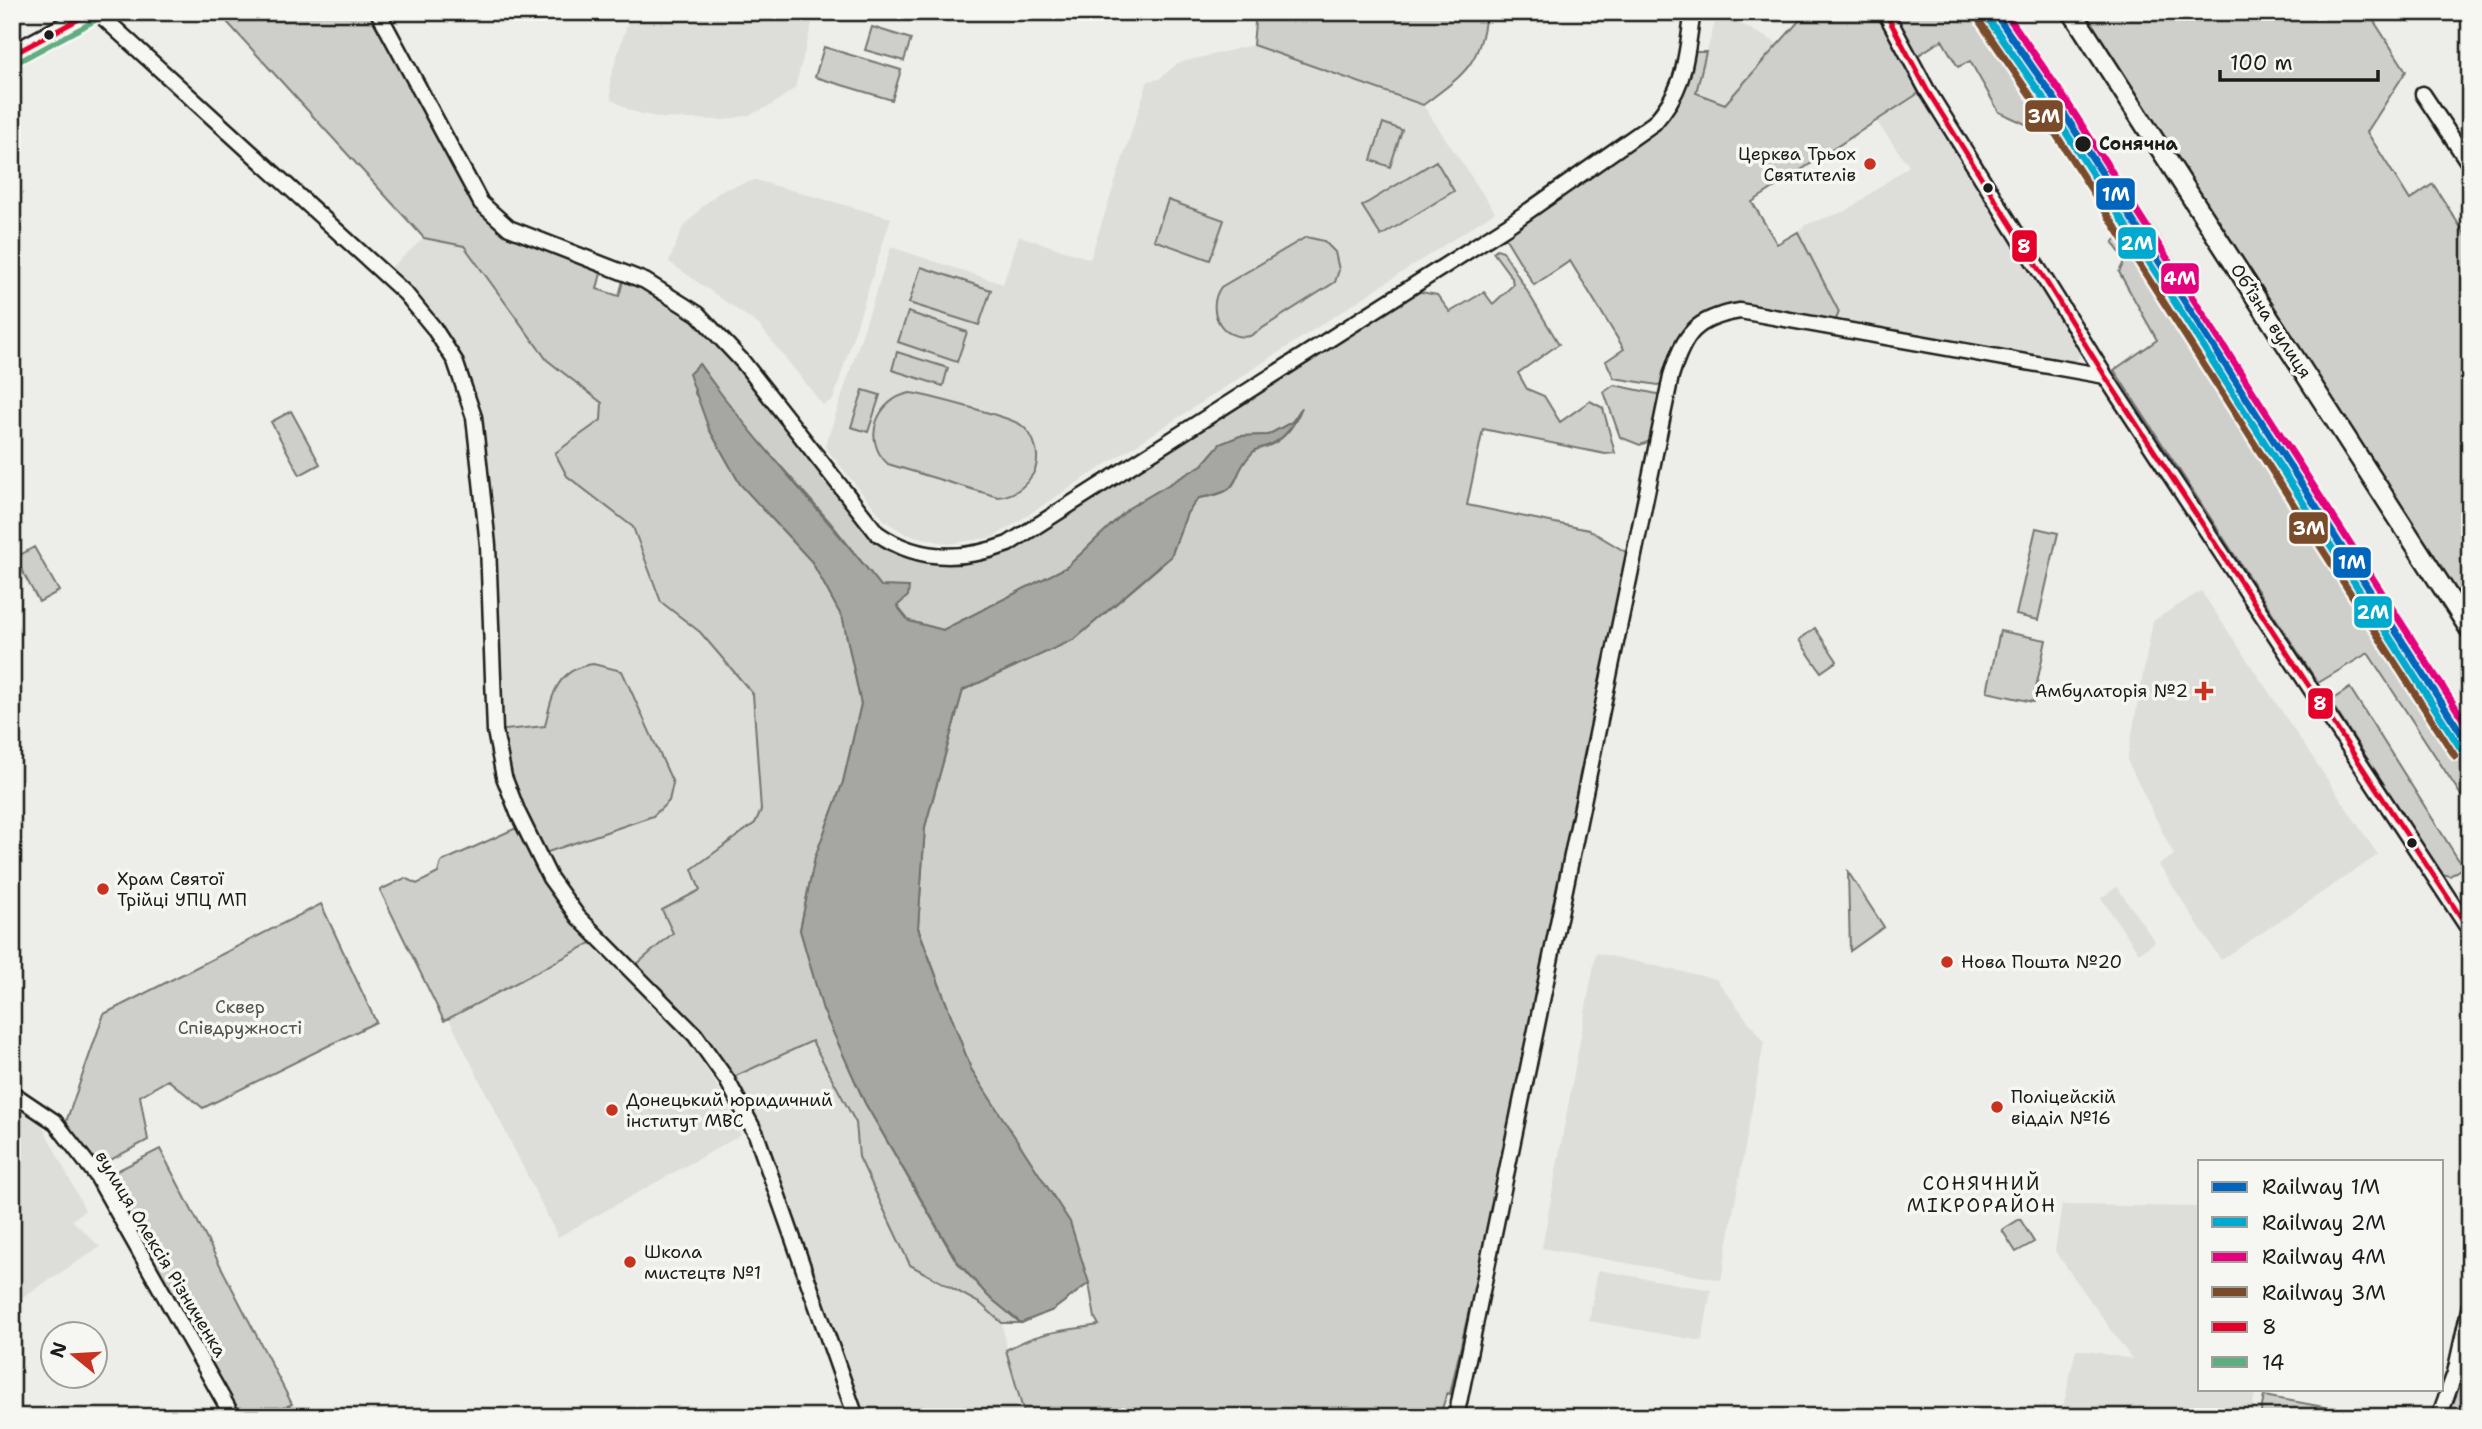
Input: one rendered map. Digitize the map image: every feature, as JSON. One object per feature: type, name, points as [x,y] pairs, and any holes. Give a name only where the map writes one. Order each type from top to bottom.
[{"type":"main road","points":[[12,55],[63,20],[94,12]]},
{"type":"main road","name":"Обʼїзна вулиця","points":[[2072,12],[2470,630]]},
{"type":"street","points":[[94,12],[405,293],[433,327],[455,361],[474,417],[488,545],[495,731],[504,777],[518,813],[550,878],[578,917],[695,1035],[727,1080],[757,1134],[856,1417]]},
{"type":"street","points":[[378,12],[481,202],[492,216],[509,228],[645,281],[698,314],[743,362],[877,533],[910,551],[948,558],[987,552],[1008,544],[1507,226],[1654,123],[1670,105],[1681,85],[1693,12]]},
{"type":"street","points":[[1885,12],[1927,90],[2105,376],[2470,931]]},
{"type":"street","points":[[2423,94],[2470,165]]},
{"type":"street","points":[[1456,1417],[1671,376],[1680,347],[1704,321],[1715,315],[1740,311],[2105,376]]},
{"type":"street","name":"вулиця Олексія Різниченка","points":[[12,1093],[55,1122],[97,1176],[233,1417]]},
{"type":"street","points":[[2439,1417],[2455,1373],[2470,1305]]},
{"type":"shaded area","points":[[631,12],[815,12],[795,88],[770,106],[749,115],[724,120],[660,118],[631,111],[611,99],[610,79]]},
{"type":"shaded area","points":[[1718,12],[1779,44],[1725,104],[1695,93]]},
{"type":"shaded area","points":[[1989,12],[2009,12],[2050,76],[2065,91],[2046,103]]},
{"type":"shaded area","points":[[1253,45],[1423,105],[1495,212],[994,537],[948,544],[906,534],[885,521],[825,447],[891,247],[1003,284],[1019,236],[1090,259],[1148,81],[1159,79],[1178,63]]},
{"type":"shaded area","points":[[1919,93],[2080,354],[2073,367],[1834,324],[1798,232],[1805,225],[1846,211],[1909,166],[1877,122]]},
{"type":"shaded area","points":[[755,180],[891,218],[833,400],[823,405],[759,325],[669,262],[682,229],[704,205],[722,190]]},
{"type":"shaded area","points":[[2147,214],[2470,724],[2470,758],[2125,228]]},
{"type":"shaded area","points":[[424,238],[464,246],[547,360],[602,403],[601,420],[555,453],[567,476],[633,527],[661,602],[700,632],[753,694],[761,810],[755,823],[692,869],[700,890],[673,933],[630,970],[605,947],[539,855],[644,820],[553,693],[545,726],[495,731],[482,475],[455,361],[385,273]]},
{"type":"shaded area","points":[[699,364],[743,421],[881,586],[909,587],[908,596],[897,606],[909,621],[943,630],[1067,567],[1129,508],[1202,465],[1220,444],[1240,436],[1268,435],[1292,422],[1302,407],[1284,436],[1252,453],[1230,488],[1199,498],[1187,513],[1171,556],[1075,639],[963,690],[925,827],[918,928],[971,1069],[1070,1222],[1089,1283],[1053,1310],[1021,1323],[988,1296],[957,1261],[865,1103],[823,1010],[800,930],[815,857],[843,782],[861,704],[843,619],[812,562],[740,484],[709,429],[689,374]]},
{"type":"shaded area","points":[[2201,591],[2378,855],[2221,960],[2159,865],[2174,855],[2127,760],[2153,621]]},
{"type":"shaded area","points":[[2117,887],[2155,942],[2139,953],[2101,898]]},
{"type":"shaded area","name":"Донецький юридичний інститут МВС","points":[[595,941],[688,1041],[716,1084],[741,1135],[558,1237],[449,1019]]},
{"type":"shaded area","points":[[1596,953],[1716,979],[1764,1042],[1721,1280],[1542,1248]]},
{"type":"shaded area","points":[[812,1041],[856,1123],[859,1157],[910,1265],[981,1304],[1002,1323],[1013,1382],[1025,1417],[856,1417],[756,1134],[727,1080]]},
{"type":"shaded area","points":[[12,1098],[37,1115],[85,1210],[72,1220],[100,1247],[12,1304]]},
{"type":"shaded area","points":[[2062,1205],[2198,1207],[2198,1390],[2256,1390],[2250,1417],[2061,1417],[2076,1349],[2132,1359],[2055,1251]]},
{"type":"shaded area","points":[[1598,1270],[1711,1290],[1702,1341],[1589,1321]]},
{"type":"green space","points":[[218,12],[372,12],[476,206],[518,238],[601,273],[597,289],[619,296],[623,281],[655,294],[685,312],[712,335],[737,362],[865,524],[889,544],[927,560],[952,561],[987,557],[1416,291],[1437,295],[1450,312],[1484,292],[1493,304],[1513,285],[1512,278],[1493,252],[1497,249],[1503,251],[1559,344],[1518,373],[1527,389],[1544,396],[1560,422],[1590,401],[1603,408],[1615,453],[1605,454],[1483,429],[1467,505],[1589,530],[1629,554],[1480,1280],[1469,1310],[1450,1394],[1447,1393],[1442,1409],[1431,1415],[1398,1411],[1350,1417],[1025,1417],[1006,1350],[1041,1335],[1099,1325],[1095,1318],[1089,1283],[1014,1138],[971,1069],[918,927],[925,827],[963,690],[1075,639],[1171,557],[1187,513],[1199,498],[1225,492],[1231,487],[1253,452],[1284,436],[1300,411],[1292,422],[1268,435],[1240,436],[1220,444],[1202,465],[1129,508],[1067,567],[943,630],[909,621],[829,521],[733,412],[700,365],[694,392],[702,404],[709,429],[740,484],[812,562],[843,619],[861,704],[843,782],[815,857],[800,930],[823,1009],[865,1103],[956,1261],[988,1296],[1021,1323],[1002,1323],[981,1304],[910,1265],[859,1157],[856,1123],[812,1041],[727,1080],[630,970],[673,933],[662,910],[700,890],[692,869],[755,823],[761,810],[753,694],[700,632],[661,602],[633,527],[567,476],[555,453],[601,420],[602,403],[547,360],[464,246],[424,238]]},
{"type":"green space","points":[[1256,12],[1486,12],[1480,45],[1468,67],[1423,105],[1253,45]]},
{"type":"green space","points":[[1807,12],[1876,12],[1919,93],[1752,202],[1777,244],[1798,232],[1839,312],[1834,324],[1760,309],[1721,308],[1704,313],[1687,329],[1664,383],[1658,385],[1614,378],[1606,361],[1624,349],[1570,261],[1534,285],[1503,234],[1592,176],[1657,126],[1696,52],[1706,52],[1696,93],[1725,104]]},
{"type":"green space","points":[[1893,12],[1989,12],[2057,119],[2041,131],[1999,112],[1970,61],[1958,67],[1942,40],[1917,56]]},
{"type":"green space","points":[[2072,12],[2368,12],[2406,71],[2367,132],[2410,200],[2433,184],[2470,242],[2470,630]]},
{"type":"green space","points":[[872,27],[911,39],[904,61],[865,50]]},
{"type":"green space","points":[[824,47],[901,70],[892,100],[815,77]]},
{"type":"green space","points":[[1383,123],[1402,130],[1390,167],[1371,160]]},
{"type":"green space","points":[[1436,161],[1454,191],[1381,236],[1362,206]]},
{"type":"green space","points":[[1168,200],[1224,220],[1210,260],[1154,240]]},
{"type":"green space","points":[[2125,228],[2470,758],[2470,809],[2368,653],[2318,683],[2114,370],[2157,340],[2119,272],[2125,260],[2113,243]]},
{"type":"green space","points":[[1306,237],[1324,241],[1335,252],[1339,270],[1335,282],[1250,336],[1240,337],[1224,329],[1215,314],[1216,296],[1221,287]]},
{"type":"green space","points":[[921,267],[991,290],[979,325],[909,303]]},
{"type":"green space","points":[[908,312],[967,332],[957,362],[898,342]]},
{"type":"green space","points":[[897,352],[948,368],[943,386],[892,370]]},
{"type":"green space","points":[[1614,385],[1662,395],[1653,440],[1640,445],[1620,437],[1604,392]]},
{"type":"green space","points":[[863,390],[880,395],[868,432],[851,427]]},
{"type":"green space","points":[[910,393],[985,412],[1021,425],[1036,447],[1036,468],[1030,479],[1014,493],[998,497],[888,464],[875,444],[876,422],[889,403]]},
{"type":"green space","points":[[291,411],[320,464],[300,475],[271,422]]},
{"type":"green space","points":[[2036,528],[2058,533],[2038,620],[2016,615]]},
{"type":"green space","points":[[34,547],[59,591],[39,602],[15,558]]},
{"type":"green space","points":[[1815,628],[1837,661],[1821,672],[1799,640]]},
{"type":"green space","points":[[2000,631],[2046,640],[2033,702],[1987,692]]},
{"type":"green space","points":[[593,664],[622,671],[673,783],[669,801],[653,816],[539,855],[495,731],[545,726],[550,704],[564,677],[571,671]]},
{"type":"green space","points":[[2350,688],[2463,867],[2450,876],[2442,874],[2330,701]]},
{"type":"green space","points":[[514,829],[520,829],[595,941],[444,1021],[380,890],[405,878],[417,884],[438,873],[441,862]]},
{"type":"green space","points":[[1848,872],[1884,927],[1850,951]]},
{"type":"green space","name":"Сквер Співдружності","points":[[321,904],[376,1022],[203,1108],[168,1080],[140,1096],[148,1140],[92,1170],[66,1122],[104,1014]]},
{"type":"green space","points":[[160,1149],[292,1404],[264,1417],[242,1417],[110,1185],[111,1174]]},
{"type":"green space","points":[[2020,1219],[2034,1242],[2016,1252],[2002,1230]]},
{"type":"green space","points":[[2470,1334],[2470,1417],[2454,1417],[2450,1408],[2462,1373]]},
{"type":"green space","points":[[2264,1396],[2378,1417],[2260,1417]]},
{"type":"rail line","name":"1М","points":[[1994,12],[2054,98],[2470,747]]},
{"type":"rail line","name":"4М","points":[[2005,12],[2061,93],[2470,730]]},
{"type":"rail line","name":"2М","points":[[1987,17],[2047,103],[2463,752]]},
{"type":"rail line","name":"3М","points":[[1980,22],[2039,108],[2455,756]]},
{"type":"transit line","name":"8","points":[[12,55],[92,12]]},
{"type":"transit line","name":"8","points":[[1885,12],[1927,90],[2105,376],[2470,931]]},
{"type":"transit line","name":"14","points":[[16,63],[96,20]]},
{"type":"place","name":"Сонячна","points":[[2083,144]]},
{"type":"place","name":"Церква Трьох Святителів","points":[[1870,164]]},
{"type":"place","name":"Амбулаторія №2","points":[[2204,691]]},
{"type":"place","name":"Храм Святої Трійці УПЦ МП","points":[[103,889]]},
{"type":"place","name":"Нова Пошта №20","points":[[1947,962]]},
{"type":"place","name":"Поліцейскій відділ №16","points":[[1997,1107]]},
{"type":"place","name":"Донецький юридичний інститут МВС","points":[[612,1110]]},
{"type":"place","name":"Школа мистецтв №1","points":[[630,1262]]},
{"type":"district","name":"СОНЯЧНИЙ МІКРОРАЙОН","points":[[1982,1194]]}]
